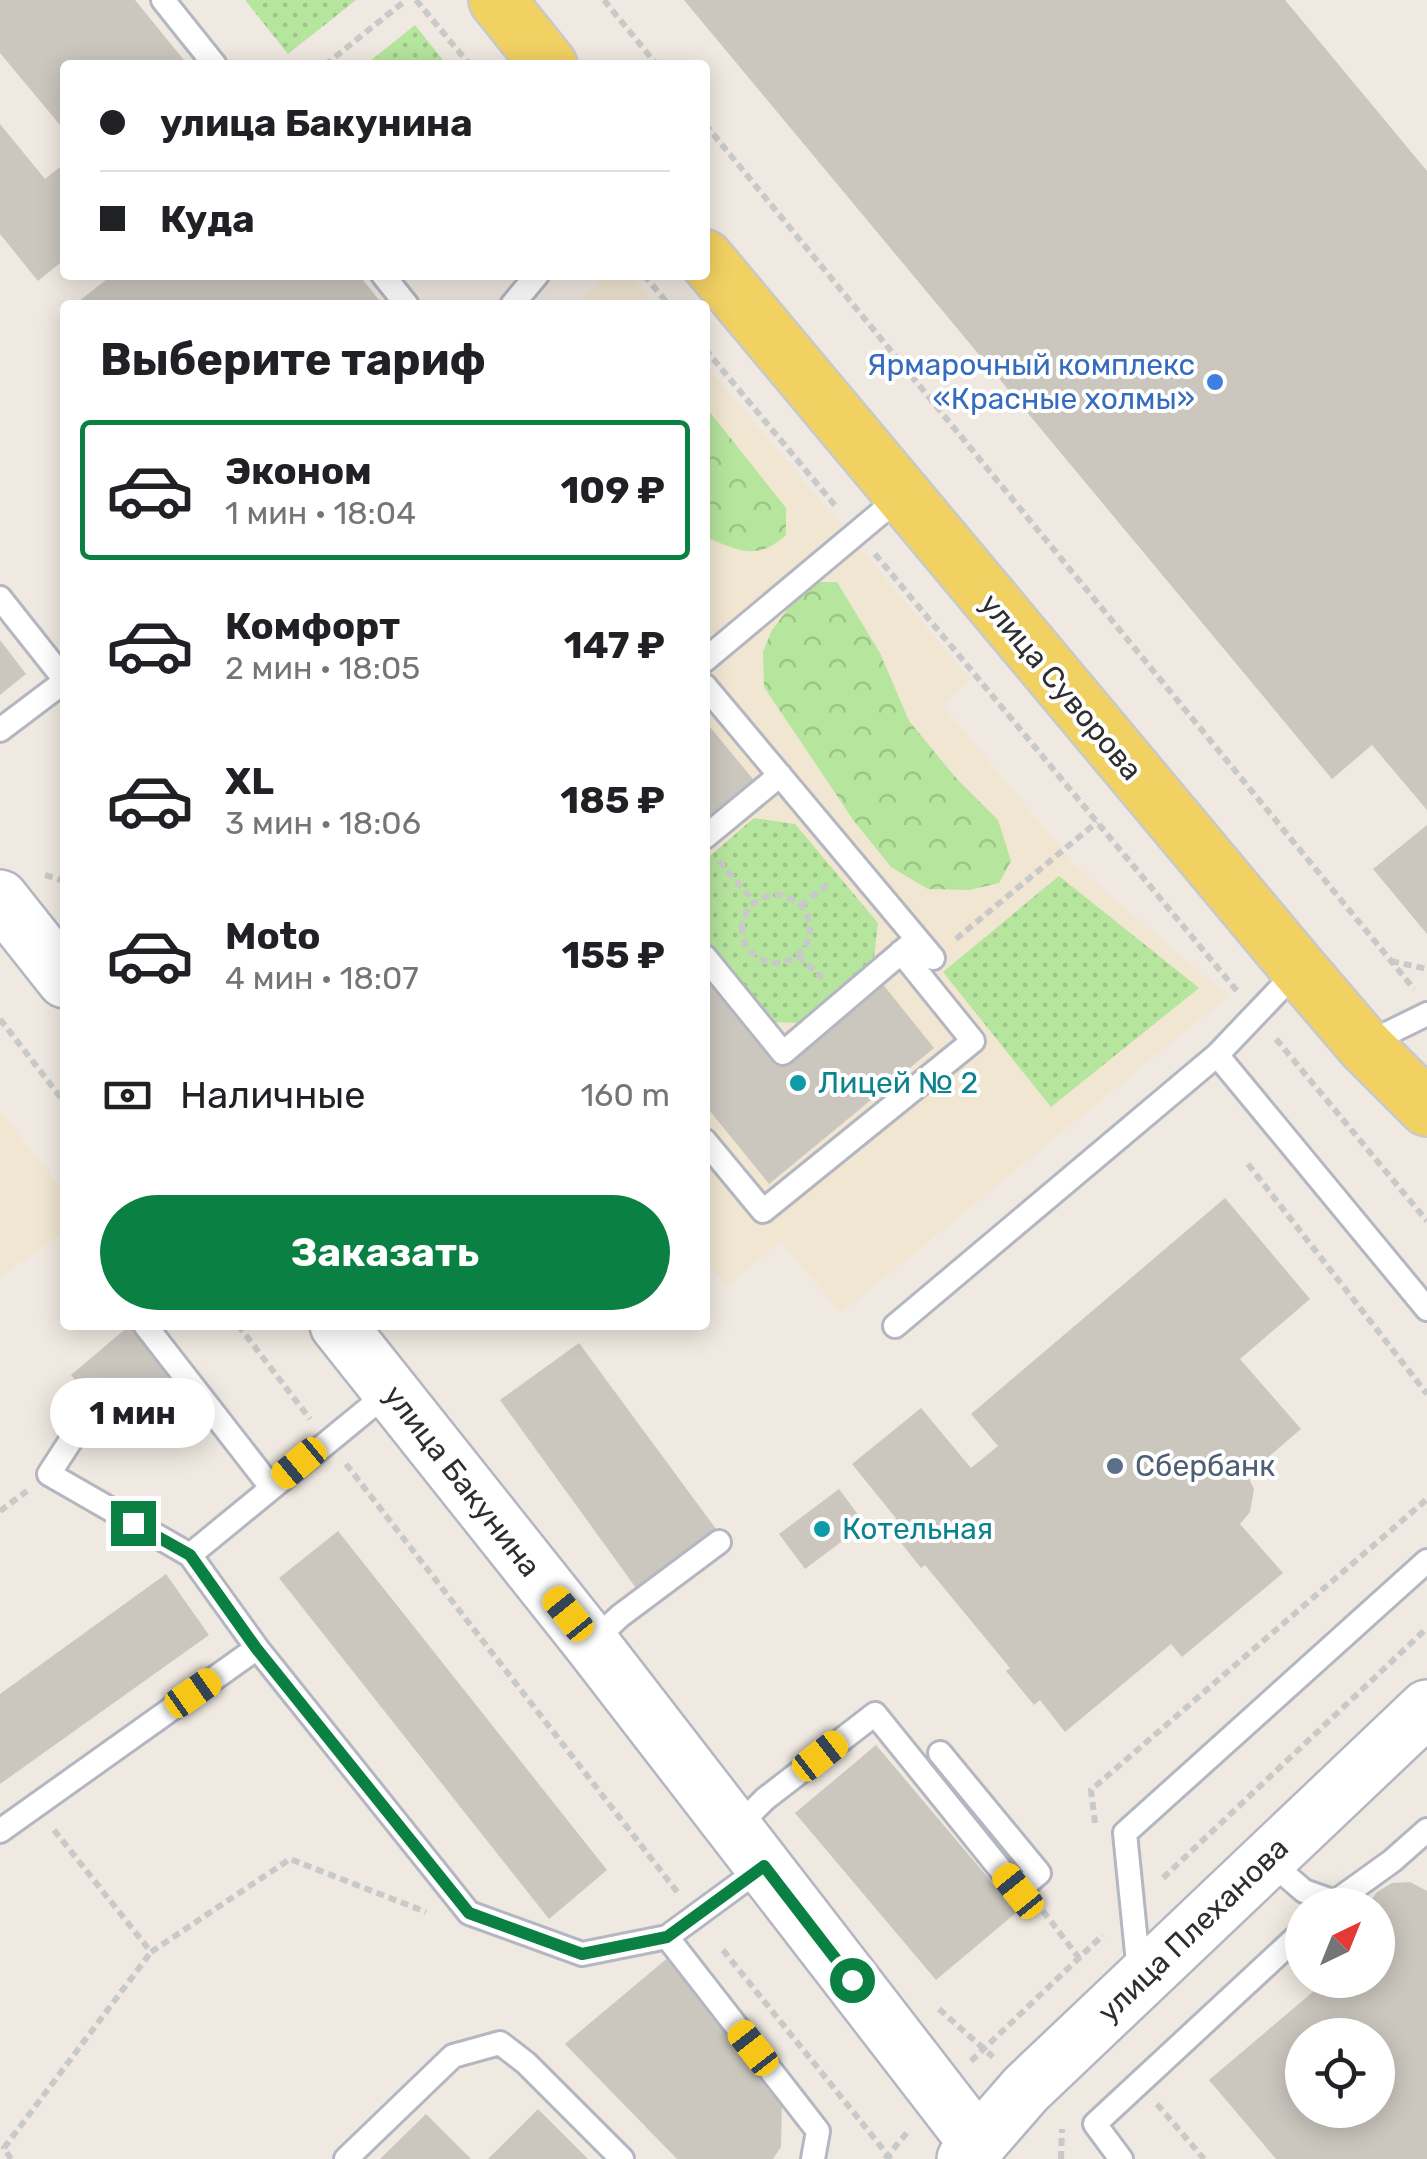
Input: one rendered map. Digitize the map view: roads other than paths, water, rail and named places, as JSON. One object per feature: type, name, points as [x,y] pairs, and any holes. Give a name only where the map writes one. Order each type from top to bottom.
[{"type":"main road","points":[[497,0],[545,60]]},
{"type":"main road","name":"улица Суворова","points":[[710,264],[1364,1045],[1427,1108]]},
{"type":"street","points":[[0,898],[60,974]]},
{"type":"street","name":"улица Бакунина","points":[[342,1330],[749,1847],[978,2154]]},
{"type":"street","name":"улица Плеханова","points":[[978,2154],[1026,2089],[1427,1708]]},
{"type":"lane","points":[[163,0],[211,60]]},
{"type":"lane","points":[[387,280],[403,300]]},
{"type":"lane","points":[[516,300],[534,280]]},
{"type":"lane","points":[[710,656],[901,496]]},
{"type":"lane","points":[[0,598],[60,675]]},
{"type":"lane","points":[[0,730],[60,685]]},
{"type":"lane","points":[[710,692],[780,775],[909,946],[973,1040],[762,1211],[710,1147]]},
{"type":"lane","points":[[710,844],[780,775]]},
{"type":"lane","points":[[710,963],[782,1053],[909,946]]},
{"type":"lane","points":[[909,946],[933,958]]},
{"type":"lane","points":[[894,1326],[1217,1054],[1300,969]]},
{"type":"lane","points":[[1364,1045],[1427,1014]]},
{"type":"lane","points":[[1217,1054],[1427,1309]]},
{"type":"lane","points":[[149,1330],[271,1487]]},
{"type":"lane","points":[[190,1555],[390,1391]]},
{"type":"lane","points":[[84,1420],[49,1474],[190,1555],[256,1648],[469,1913],[582,1954],[667,1937],[694,1915],[749,1847],[765,1799],[875,1714],[1018,1891],[1039,1872],[940,1753]]},
{"type":"lane","points":[[590,1642],[719,1542]]},
{"type":"lane","points":[[1140,1982],[1125,1832],[1427,1561]]},
{"type":"lane","points":[[0,1831],[256,1648]]},
{"type":"lane","points":[[1355,1888],[1427,1830]]},
{"type":"lane","points":[[1268,1859],[1300,1888]]},
{"type":"lane","points":[[667,1937],[818,2132],[813,2159]]},
{"type":"lane","points":[[1122,2159],[1095,2124],[1285,1948]]},
{"type":"lane","points":[[346,2159],[453,2056],[500,2043],[526,2063],[622,2159]]},
{"type":"place","name":"Ярмарочный комплекс «Красные холмы»","points":[[1215,382]]},
{"type":"place","name":"Лицей № 2","points":[[798,1083]]},
{"type":"place","name":"Сбербанк","points":[[1115,1466]]},
{"type":"place","name":"Котельная","points":[[822,1529]]}]
